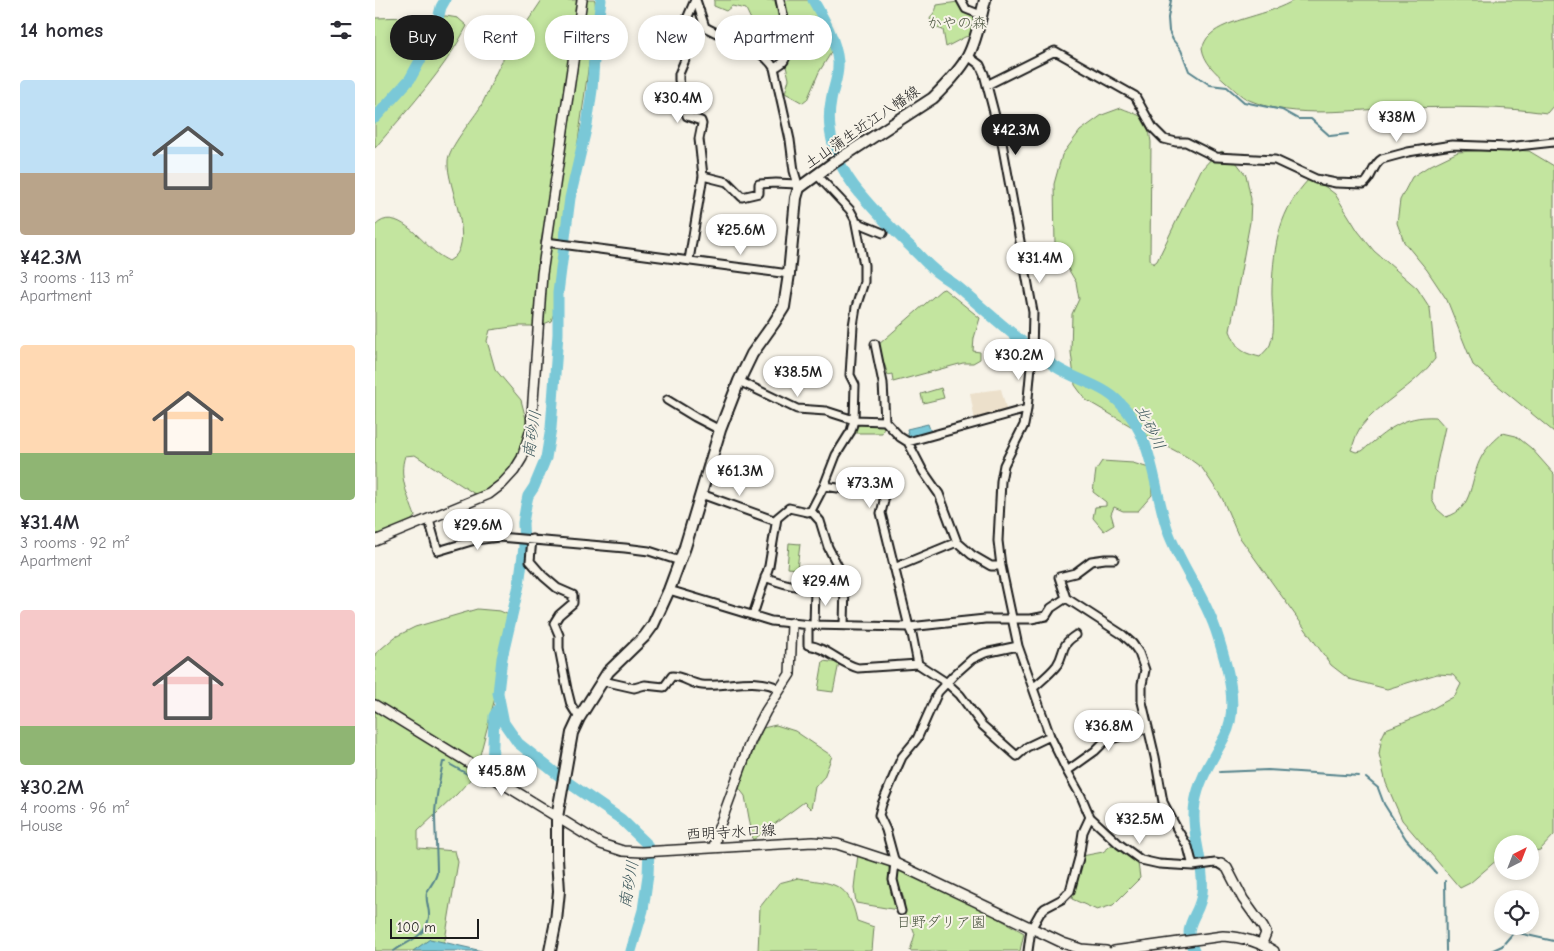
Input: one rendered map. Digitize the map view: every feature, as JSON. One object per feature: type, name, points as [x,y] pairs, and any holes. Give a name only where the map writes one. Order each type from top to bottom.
[{"type":"main road","name":"土山蒲生近江八幡線","points":[[550,951],[559,891],[557,817],[572,733],[579,718],[608,672],[649,630],[669,590],[720,430],[739,380],[752,354],[775,324],[784,307],[798,186],[933,98],[968,56],[985,0]]},
{"type":"street","points":[[375,541],[489,494],[514,471],[521,458],[531,429],[546,242],[582,0]]},
{"type":"street","points":[[689,260],[703,176],[699,139],[703,124],[701,121],[687,116],[679,80],[681,68],[690,48],[685,28],[686,21],[696,0]]},
{"type":"street","points":[[696,0],[705,27],[745,45],[765,58],[774,68],[798,186],[776,183],[759,184],[759,193],[742,197],[727,182],[703,176]]},
{"type":"street","points":[[774,68],[783,62],[786,56],[786,33],[781,0]]},
{"type":"street","points":[[961,0],[966,8],[981,15]]},
{"type":"street","points":[[987,85],[1055,51],[1135,96],[1153,128],[1164,139],[1186,142],[1215,157],[1275,160],[1316,179],[1336,182],[1364,184],[1368,182],[1379,160],[1432,148],[1452,145],[1509,146],[1554,142]]},
{"type":"street","points":[[968,56],[980,65],[1002,144],[1033,312],[1032,355],[1027,409],[1024,426],[1005,465],[1001,481],[998,541],[1001,566],[1018,646],[1050,736],[1081,796],[1090,818],[1119,844],[1141,860],[1159,864],[1194,866],[1208,863],[1221,864],[1227,868],[1243,899],[1266,933],[1263,944]]},
{"type":"street","points":[[811,511],[824,486],[833,462],[846,441],[854,420],[855,385],[850,375],[853,326],[856,307],[864,282],[864,265],[856,222],[850,210],[817,175]]},
{"type":"street","points":[[856,222],[883,233]]},
{"type":"street","points":[[546,242],[573,244],[789,274]]},
{"type":"street","points":[[875,344],[883,383],[885,421],[908,442],[923,471],[939,494],[957,542],[972,555],[991,566],[1001,566]]},
{"type":"street","points":[[739,380],[790,407],[826,412],[854,420],[885,421]]},
{"type":"street","points":[[667,400],[720,430]]},
{"type":"street","points":[[908,442],[1027,409]]},
{"type":"street","points":[[824,486],[859,491],[882,490],[884,501],[881,513],[909,627],[913,634],[918,664]]},
{"type":"street","points":[[701,494],[775,521]]},
{"type":"street","points":[[753,615],[769,566],[775,521],[789,508],[807,512],[811,511]]},
{"type":"street","points":[[811,511],[822,525],[829,547],[843,576],[845,590],[844,625]]},
{"type":"street","points":[[429,520],[438,551],[475,540],[499,537],[625,548],[649,552],[679,561]]},
{"type":"street","points":[[531,539],[530,561],[557,588],[573,594],[573,603],[559,615],[554,623],[559,635],[559,648],[571,705],[579,718]]},
{"type":"street","points":[[894,568],[957,542]]},
{"type":"street","points":[[1114,559],[1091,561],[1075,573],[1059,577],[1065,598],[1133,643],[1139,654],[1145,670],[1142,684],[1142,702],[1158,769],[1163,802],[1188,847],[1194,866]]},
{"type":"street","points":[[765,577],[784,585],[845,590]]},
{"type":"street","points":[[815,589],[808,645],[825,650],[850,666],[858,668],[918,664],[960,694],[982,725],[1017,756],[1027,748],[1050,736]]},
{"type":"street","points":[[669,590],[771,621],[811,625],[909,627],[985,619],[1031,619],[1046,616],[1051,608],[1065,598]]},
{"type":"street","points":[[714,847],[717,833],[743,759],[766,711],[790,674],[792,623]]},
{"type":"street","points":[[1033,688],[1055,668],[1065,644],[1076,635]]},
{"type":"street","points":[[901,911],[893,880],[895,862],[886,830],[879,815],[902,757],[917,739],[938,692],[972,659],[985,653],[1018,646]]},
{"type":"street","points":[[603,681],[634,688],[645,685],[664,687],[672,676],[677,676],[692,684],[720,686],[738,682],[773,685],[780,689]]},
{"type":"street","name":"西明寺水口線","points":[[375,705],[601,844],[623,851],[642,852],[813,842],[837,844],[895,862],[1063,944],[1081,949],[1106,951]]},
{"type":"street","points":[[1067,771],[1095,751],[1105,741],[1148,728]]},
{"type":"street","points":[[1028,951],[1031,929],[1040,913],[1045,908],[1063,899],[1070,891],[1079,858],[1083,832],[1090,818]]},
{"type":"street","points":[[1114,951],[1199,938],[1238,937],[1263,944],[1274,951]]},
{"type":"shaded area","points":[[1001,389],[1007,412],[975,421],[970,393]]},
{"type":"green space","points":[[542,0],[595,0],[596,15],[545,15],[545,60],[589,60],[554,313],[551,321],[539,326],[519,326],[490,330],[487,341],[495,369],[521,400],[528,427],[525,449],[504,483],[481,498],[415,455],[405,456],[403,478],[415,516],[405,529],[375,542],[375,226],[383,220],[391,219],[407,227],[436,253],[447,260],[449,261],[457,253],[461,242],[461,229],[449,172],[449,155],[481,106],[503,60],[535,60],[535,15],[532,15]]},
{"type":"green space","points":[[714,0],[810,0],[819,15],[749,15],[746,9],[732,6],[726,11],[714,6]]},
{"type":"green space","points":[[1294,0],[1554,0],[1554,105],[1547,113],[1511,109],[1457,107],[1305,112],[1267,106],[1249,100],[1237,92],[1214,70],[1205,58],[1202,48],[1207,38],[1217,30],[1273,10]]},
{"type":"green space","name":"かやの森","points":[[958,2],[966,10],[975,13],[973,35],[946,47],[943,30],[934,27],[930,19],[937,5]]},
{"type":"green space","points":[[454,17],[464,23],[464,32],[454,49]]},
{"type":"green space","points":[[375,18],[390,18],[390,60],[447,60],[375,148]]},
{"type":"green space","points":[[785,60],[826,60],[807,100],[803,103],[785,93],[789,79]]},
{"type":"green space","points":[[1121,108],[1140,116],[1148,127],[1151,142],[1150,259],[1153,264],[1157,261],[1201,170],[1213,157],[1222,151],[1236,162],[1246,175],[1251,199],[1250,222],[1230,331],[1235,342],[1244,352],[1260,357],[1270,345],[1273,331],[1272,287],[1274,256],[1280,228],[1291,202],[1310,178],[1335,194],[1358,231],[1374,251],[1417,288],[1430,308],[1435,359],[1417,378],[1368,418],[1360,428],[1351,450],[1356,452],[1362,451],[1387,431],[1404,422],[1424,417],[1436,417],[1445,427],[1437,463],[1432,500],[1437,509],[1446,517],[1455,513],[1467,500],[1482,456],[1503,433],[1516,436],[1531,448],[1554,474],[1554,835],[1540,850],[1539,835],[1494,835],[1494,862],[1470,883],[1460,888],[1402,820],[1386,783],[1379,754],[1382,737],[1386,729],[1421,715],[1455,696],[1461,684],[1453,675],[1437,674],[1387,689],[1349,679],[1331,665],[1238,535],[1222,498],[1202,468],[1187,457],[1086,400],[1075,385],[1071,352],[1072,314],[1079,299],[1076,282],[1055,247],[1054,184],[1062,155],[1080,131],[1102,115]]},
{"type":"green space","points":[[1502,149],[1529,151],[1554,166],[1554,432],[1473,365],[1447,300],[1427,270],[1404,242],[1397,223],[1400,200],[1412,177],[1429,166],[1458,152]]},
{"type":"green space","points":[[944,289],[980,318],[974,338],[973,351],[980,352],[980,359],[973,363],[963,363],[893,382],[892,374],[888,375],[878,345]]},
{"type":"green space","points":[[941,388],[944,398],[923,403],[921,394]]},
{"type":"green space","points":[[878,422],[884,427],[882,433],[852,433],[861,423]]},
{"type":"green space","points":[[1102,461],[1133,463],[1149,468],[1152,495],[1138,511],[1123,511],[1114,507],[1111,514],[1114,525],[1104,531],[1093,518],[1095,507],[1106,506],[1106,502],[1093,492],[1096,470]]},
{"type":"green space","points":[[789,543],[800,544],[797,569],[787,568]]},
{"type":"green space","points":[[477,609],[500,611],[516,618],[475,774],[418,831],[418,848],[455,851],[458,862],[445,940],[436,951],[375,951],[375,654],[395,637],[415,627]]},
{"type":"green space","points":[[823,661],[839,663],[833,692],[818,690]]},
{"type":"green space","points":[[776,725],[795,731],[832,756],[824,777],[815,787],[811,809],[804,802],[753,840],[745,796],[738,787],[763,728]]},
{"type":"green space","points":[[1113,844],[1138,863],[1140,878],[1113,905],[1097,910],[1072,899],[1082,856],[1103,852]]},
{"type":"green space","points":[[858,854],[888,863],[898,910],[856,903],[854,888]]},
{"type":"green space","name":"日野ダリア園","points":[[898,869],[982,909],[1024,933],[1020,951],[910,951],[915,934],[911,923],[905,916],[904,899],[897,881]]},
{"type":"green space","points":[[798,878],[830,884],[844,891],[854,908],[857,921],[874,927],[872,951],[758,951],[760,907],[779,883]]},
{"type":"water","points":[[928,424],[931,432],[909,438],[907,429]]},
{"type":"water","points":[[430,939],[482,951],[413,951]]},
{"type":"waterway","points":[[375,118],[410,79],[434,35],[441,7],[445,0]]},
{"type":"waterway","name":"南砂川","points":[[601,0],[587,125],[570,198],[558,293],[558,334],[551,428],[546,458],[534,487],[528,496],[526,505],[523,523],[524,547],[519,585],[502,658],[498,693],[504,723],[518,743],[563,779],[621,819],[646,843],[649,850],[648,875],[643,910],[631,951]]},
{"type":"waterway","name":"北砂川","points":[[813,0],[829,30],[837,54],[838,72],[830,112],[833,146],[842,167],[854,186],[882,218],[935,271],[956,285],[1043,358],[1064,372],[1098,387],[1120,403],[1131,417],[1147,448],[1169,534],[1208,610],[1218,637],[1231,686],[1232,700],[1229,725],[1203,776],[1195,803],[1194,826],[1201,870],[1202,893],[1189,934],[1194,951]]},
{"type":"waterway","points":[[1171,0],[1168,18],[1169,31],[1181,50],[1189,71],[1210,85],[1227,87],[1244,102],[1282,110],[1298,119],[1311,119],[1330,136],[1348,134]]},
{"type":"waterway","points":[[492,772],[494,716],[500,706]]},
{"type":"waterway","points":[[394,951],[416,938],[424,929],[429,917],[427,893],[437,873],[435,820],[438,787],[443,762],[445,762]]},
{"type":"waterway","points":[[451,765],[485,784],[488,779]]},
{"type":"waterway","points":[[1220,772],[1268,770],[1359,776]]},
{"type":"waterway","points":[[1366,778],[1378,788],[1384,804],[1406,839],[1436,873]]},
{"type":"waterway","points":[[1445,881],[1446,951]]},
{"type":"waterway","points":[[1491,951],[1502,946],[1514,932],[1554,941]]}]
